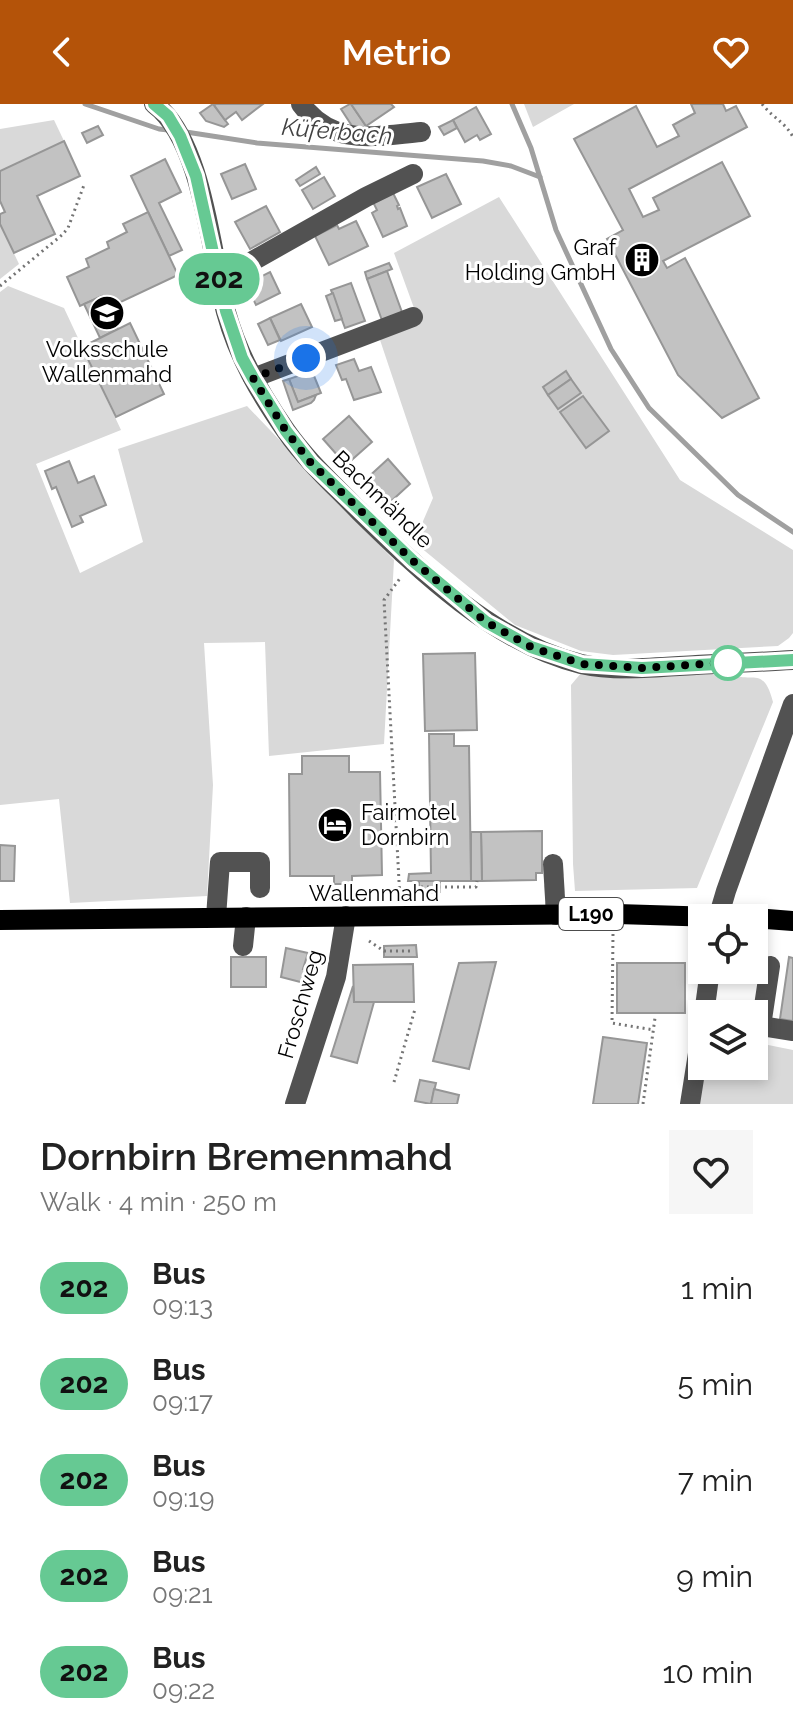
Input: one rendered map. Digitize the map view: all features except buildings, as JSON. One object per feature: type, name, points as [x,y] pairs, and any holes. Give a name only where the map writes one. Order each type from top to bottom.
[{"type":"main road","name":"Wallenmahd","points":[[0,920],[688,917]]},
{"type":"main road","name":"Wallenmahd","points":[[768,919],[793,921]]},
{"type":"street","points":[[301,104],[320,124],[340,135],[372,137],[421,132]]},
{"type":"street","name":"Bachmähdle","points":[[171,116],[196,176],[233,336],[242,358],[286,431],[311,463],[413,561],[486,622],[531,647],[582,664],[642,668],[793,660]]},
{"type":"street","points":[[219,280],[413,174]]},
{"type":"street","points":[[253,378],[413,317]]},
{"type":"street","points":[[723,904],[793,704]]},
{"type":"street","points":[[216,917],[220,862],[260,862],[260,888]]},
{"type":"street","points":[[553,864],[556,915]]},
{"type":"street","name":"Froschweg","points":[[295,1104],[336,977],[346,916]]},
{"type":"street","points":[[243,946],[246,917]]},
{"type":"street","points":[[763,1000],[770,966]]},
{"type":"street","points":[[768,1027],[793,1031]]},
{"type":"street","points":[[690,1104],[694,1080]]},
{"type":"path","points":[[762,104],[775,118],[785,123],[793,137]]},
{"type":"path","points":[[0,286],[68,228],[84,185]]},
{"type":"path","points":[[401,917],[384,600],[413,561]]},
{"type":"path","points":[[421,887],[476,887],[477,881]]},
{"type":"path","points":[[613,934],[612,1023],[654,1030]]},
{"type":"path","points":[[369,941],[384,951],[414,951]]},
{"type":"path","points":[[394,1082],[415,1009]]},
{"type":"path","points":[[643,1104],[655,1018]]},
{"type":"shaded area","points":[[524,104],[574,104],[533,127]]},
{"type":"shaded area","points":[[54,120],[64,141],[0,171],[0,129]]},
{"type":"shaded area","points":[[499,197],[680,480],[793,550],[793,633],[778,646],[613,655],[581,651],[515,625],[414,542],[433,498],[378,334],[418,319],[394,253]]},
{"type":"shaded area","points":[[0,224],[19,264],[0,279]]},
{"type":"shaded area","points":[[8,286],[64,308],[121,430],[36,464],[80,573],[143,542],[118,449],[247,406],[394,560],[384,744],[269,756],[265,642],[204,643],[213,785],[207,896],[70,903],[59,799],[0,805],[0,292]]},
{"type":"shaded area","points":[[582,672],[627,679],[729,673],[761,679],[769,690],[773,702],[697,888],[575,891],[571,685]]},
{"type":"shaded area","points":[[768,1045],[793,1050],[793,1104],[697,1104],[701,1080],[768,1080]]},
{"type":"waterway","name":"Küferbach","points":[[85,104],[168,130]]},
{"type":"waterway","points":[[512,104],[531,148],[556,230],[611,349],[649,408],[738,495],[793,532]]},
{"type":"waterway","name":"Küferbach","points":[[186,132],[257,143],[483,161],[511,166],[540,177]]},
{"type":"bus line","name":"202","points":[[154,104],[168,116],[180,136],[196,176],[233,336],[262,394],[311,463],[413,561],[486,622],[531,647],[582,664],[642,668],[793,660]]},
{"type":"place","name":"Graf Holding GmbH","points":[[642,260]]},
{"type":"place","name":"Volksschule Wallenmahd","points":[[107,313]]},
{"type":"place","name":"Fairmotel Dornbirn","points":[[335,825]]},
{"type":"route","points":[[306,358],[253,378],[286,431],[311,463],[379,530],[486,622],[531,647],[582,664],[642,668],[735,662],[728,663]]}]
